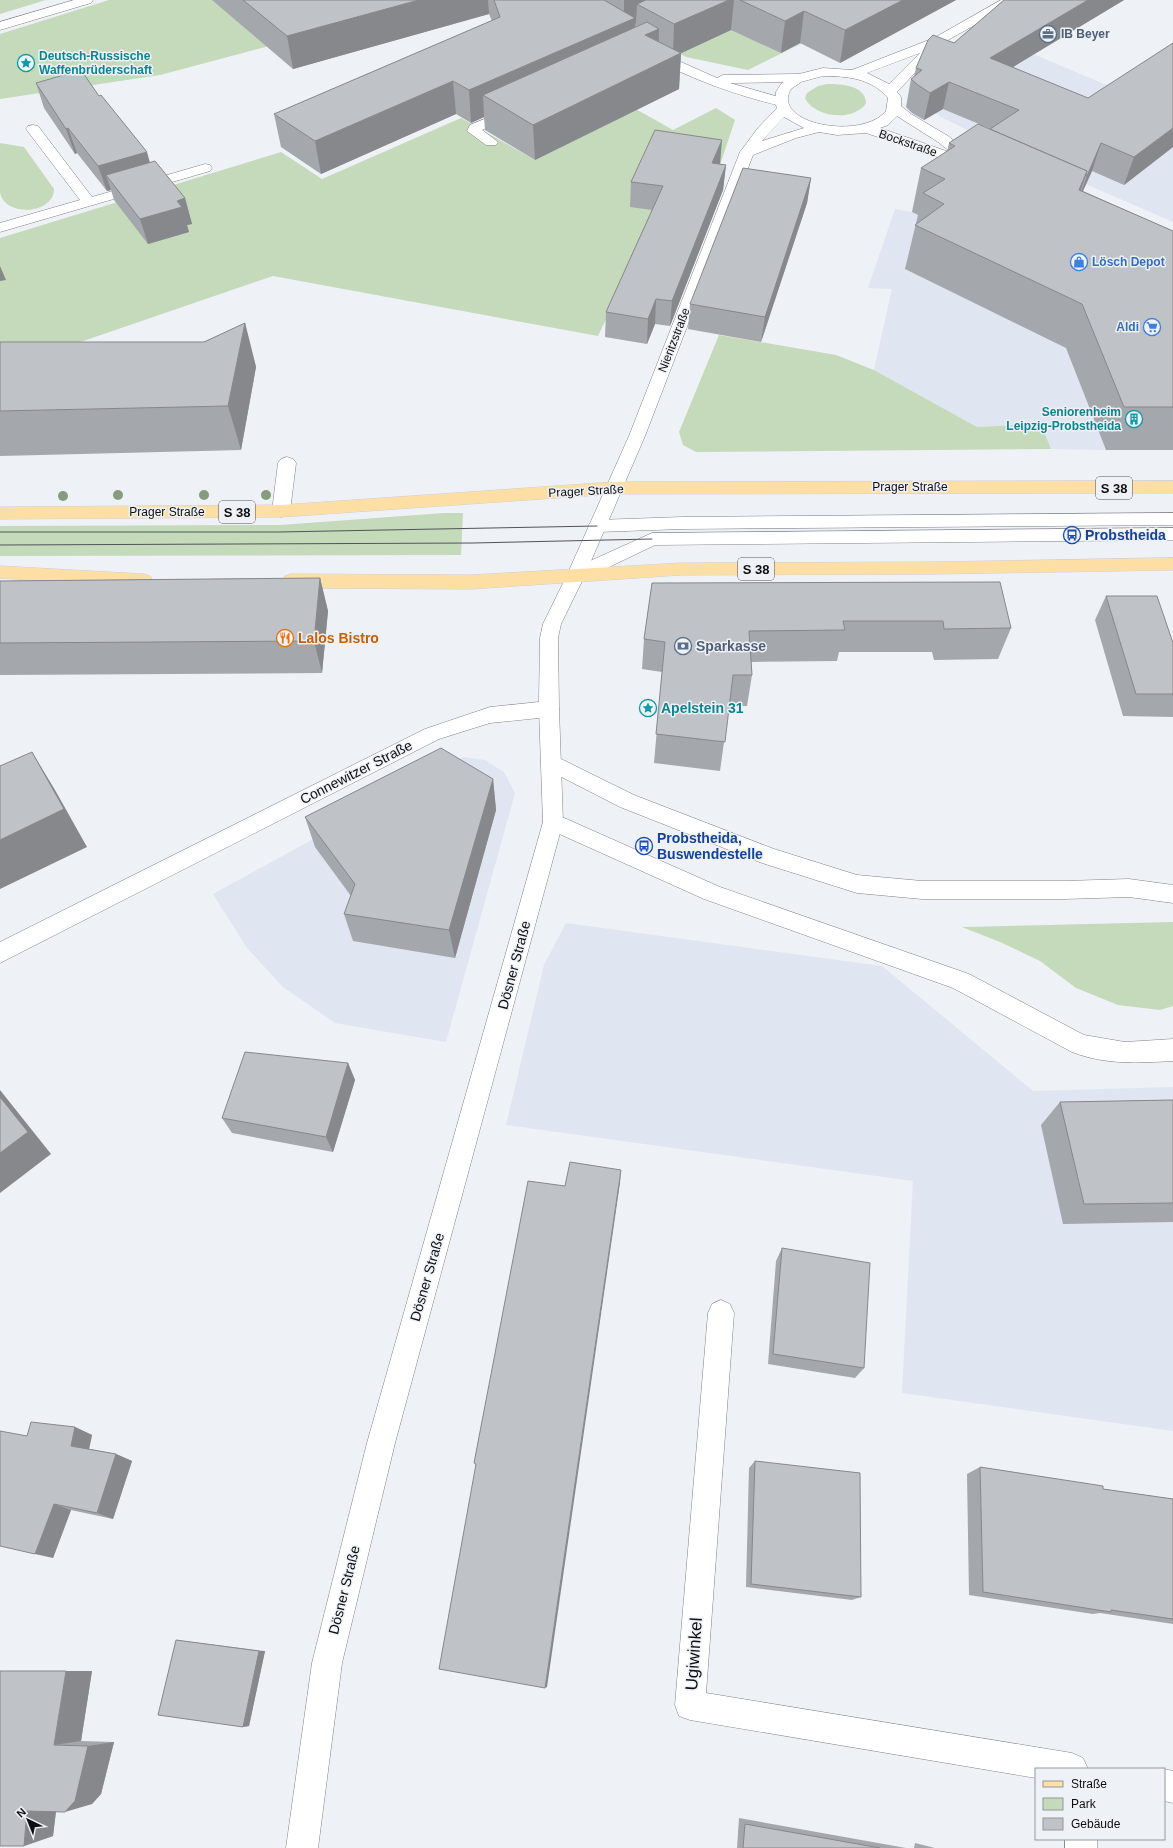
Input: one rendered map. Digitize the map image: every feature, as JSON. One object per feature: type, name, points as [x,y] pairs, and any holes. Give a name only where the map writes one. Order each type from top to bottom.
[{"type":"main road","name":"Prager Straße","points":[[0,512],[281,511],[614,488],[1173,487]]},
{"type":"main road","name":"S 38","points":[[270,581],[471,582],[682,569],[967,568],[1173,564]]},
{"type":"main road","points":[[0,572],[136,581],[160,581]]},
{"type":"street","points":[[0,26],[87,0]]},
{"type":"street","points":[[853,74],[938,41],[1010,0]]},
{"type":"street","points":[[890,91],[938,41]]},
{"type":"street","points":[[643,50],[704,78],[782,105],[797,120],[818,128],[850,131],[865,128],[880,124],[890,117],[895,108],[894,97],[890,91],[881,84],[868,78],[853,74],[823,72],[797,78],[704,78]]},
{"type":"street","points":[[782,105],[781,93],[787,85],[797,78]]},
{"type":"street","name":"Nieritzstraße","points":[[597,526],[637,436],[747,152],[782,105]]},
{"type":"street","points":[[491,142],[474,131],[476,128],[520,108]]},
{"type":"street","name":"Bockstraße","points":[[865,128],[939,154],[978,165],[943,139],[906,117],[895,108]]},
{"type":"street","points":[[747,152],[791,135],[818,128]]},
{"type":"street","points":[[32,129],[89,202]]},
{"type":"street","points":[[2,225],[89,202],[205,168]]},
{"type":"street","points":[[281,511],[288,463]]},
{"type":"street","points":[[549,708],[549,638],[552,624],[576,575],[597,526],[683,523],[1173,519]]},
{"type":"street","points":[[576,575],[652,539],[1173,534]]},
{"type":"street","name":"Dösner Straße","points":[[302,1848],[328,1655],[381,1443],[553,822],[549,708]]},
{"type":"street","name":"Connewitzer Straße","points":[[0,953],[432,734],[490,715],[549,708]]},
{"type":"street","points":[[551,762],[627,801],[770,856],[857,884],[922,890],[1065,890],[1129,888],[1173,894]]},
{"type":"street","points":[[553,822],[712,893],[961,981],[1080,1045],[1125,1053],[1173,1050]]},
{"type":"street","name":"Ugiwinkel","points":[[721,1313],[690,1705],[1066,1768]]},
{"type":"shaded area","points":[[988,35],[1173,113],[1173,222],[1012,152],[941,117],[916,98]]},
{"type":"shaded area","points":[[895,209],[912,212],[1084,295],[1082,389],[1106,450],[1051,449],[1041,424],[977,427],[874,370],[892,289],[868,288]]},
{"type":"shaded area","points":[[464,757],[485,760],[504,772],[515,793],[446,1042],[335,1023],[283,987],[247,948],[213,894]]},
{"type":"shaded area","points":[[566,923],[882,966],[1033,1091],[1173,1087],[1173,1431],[902,1393],[913,1181],[506,1125],[544,965]]},
{"type":"green space","points":[[0,0],[46,0],[0,14]]},
{"type":"green space","points":[[109,0],[406,0],[330,30],[160,75],[0,99],[0,34]]},
{"type":"green space","points":[[869,10],[748,70],[686,57],[641,33]]},
{"type":"green space","points":[[827,84],[845,85],[857,89],[865,97],[866,103],[861,109],[844,115],[835,115],[817,110],[810,105],[805,98],[807,93],[818,86]]},
{"type":"green space","points":[[625,103],[673,130],[716,108],[735,120],[720,165],[683,158],[598,336],[273,276],[60,349],[0,355],[0,238],[281,152],[322,179],[461,118],[535,160]]},
{"type":"green space","points":[[0,143],[24,147],[54,189],[52,197],[46,204],[29,210],[11,206],[4,201],[0,193]]},
{"type":"green space","points":[[719,335],[836,355],[874,370],[977,427],[1041,424],[1051,449],[696,452],[683,445],[679,432]]},
{"type":"green space","points":[[444,513],[463,513],[461,555],[0,556],[0,526],[280,525]]},
{"type":"green space","points":[[1173,922],[1173,1006],[1160,1010],[1118,1005],[1076,988],[1040,961],[1000,942],[962,927]]},
{"type":"building","points":[[243,0],[419,0],[287,36]]},
{"type":"building","points":[[494,0],[604,0],[635,18],[469,90],[453,81],[315,141],[274,114],[500,17]]},
{"type":"building","points":[[646,0],[729,0],[674,24],[637,4]]},
{"type":"building","points":[[740,0],[903,0],[845,30],[804,11],[785,21]]},
{"type":"building","points":[[1004,0],[1088,0],[990,58],[1088,98],[1173,43],[1173,128],[1134,157],[1101,143],[1086,176],[1087,171],[990,129],[1019,110],[949,82],[930,93],[911,79],[922,70],[916,68],[928,40],[933,35],[954,43]]},
{"type":"building","points":[[647,22],[659,29],[645,35],[681,53],[533,125],[483,95]]},
{"type":"building","points":[[81,70],[99,96],[101,95],[147,152],[98,166],[68,128],[66,129],[36,83]]},
{"type":"building","points":[[978,124],[1087,171],[1079,190],[1173,231],[1173,407],[1124,407],[1082,304],[915,225],[944,204],[923,193],[945,179],[921,168],[955,146],[949,143]]},
{"type":"building","points":[[655,130],[722,140],[712,163],[726,165],[672,301],[656,299],[648,319],[606,312],[663,186],[631,182]]},
{"type":"building","points":[[155,161],[185,198],[177,201],[182,207],[140,219],[106,175]]},
{"type":"building","points":[[743,168],[811,178],[765,317],[690,304]]},
{"type":"building","points":[[245,323],[228,406],[0,411],[0,342],[204,342]]},
{"type":"building","points":[[320,578],[314,641],[0,643],[0,581]]},
{"type":"building","points":[[1000,582],[1011,628],[944,629],[943,621],[843,621],[845,630],[749,631],[752,675],[733,675],[725,742],[656,734],[665,642],[644,639],[652,583]]},
{"type":"building","points":[[1106,596],[1157,596],[1173,643],[1173,694],[1136,694]]},
{"type":"building","points":[[441,748],[493,779],[449,930],[344,914],[355,884],[305,817]]},
{"type":"building","points":[[32,752],[64,809],[0,840],[0,766]]},
{"type":"building","points":[[245,1052],[348,1063],[326,1137],[222,1118]]},
{"type":"building","points":[[0,1097],[28,1132],[0,1153]]},
{"type":"building","points":[[1173,1100],[1173,1203],[1084,1204],[1060,1102]]},
{"type":"building","points":[[570,1162],[621,1170],[545,1688],[439,1669],[476,1464],[474,1463],[528,1181],[565,1186]]},
{"type":"building","points":[[782,1248],[870,1263],[864,1368],[773,1354]]},
{"type":"building","points":[[31,1422],[75,1427],[71,1446],[116,1454],[97,1513],[54,1504],[35,1554],[0,1546],[0,1431],[27,1436]]},
{"type":"building","points":[[755,1461],[860,1473],[861,1597],[751,1584]]},
{"type":"building","points":[[980,1467],[1103,1486],[1103,1489],[1173,1499],[1173,1619],[1111,1610],[1111,1612],[983,1592]]},
{"type":"building","points":[[176,1640],[259,1651],[243,1727],[158,1715]]},
{"type":"building","points":[[0,1671],[66,1671],[54,1745],[88,1746],[75,1801],[65,1812],[27,1811],[24,1846],[0,1846]]},
{"type":"building","points":[[745,1824],[880,1848],[743,1848]]},
{"type":"tram line","points":[[0,532],[278,532],[597,526]]},
{"type":"tram line","points":[[0,545],[473,543],[652,539]]},
{"type":"place","name":"IB Beyer","points":[[1048,34]]},
{"type":"place","name":"Deutsch-Russische Waffenbrüderschaft","points":[[26,63]]},
{"type":"place","name":"Lösch Depot","points":[[1079,262]]},
{"type":"place","name":"Aldi","points":[[1152,327]]},
{"type":"place","name":"Seniorenheim Leipzig-Probstheida","points":[[1134,419]]},
{"type":"place","name":"Probstheida","points":[[1072,535]]},
{"type":"place","name":"Lalos Bistro","points":[[285,638]]},
{"type":"place","name":"Sparkasse","points":[[683,646]]},
{"type":"place","name":"Apelstein 31","points":[[648,708]]},
{"type":"place","name":"Probstheida, Buswendestelle","points":[[644,846]]}]
